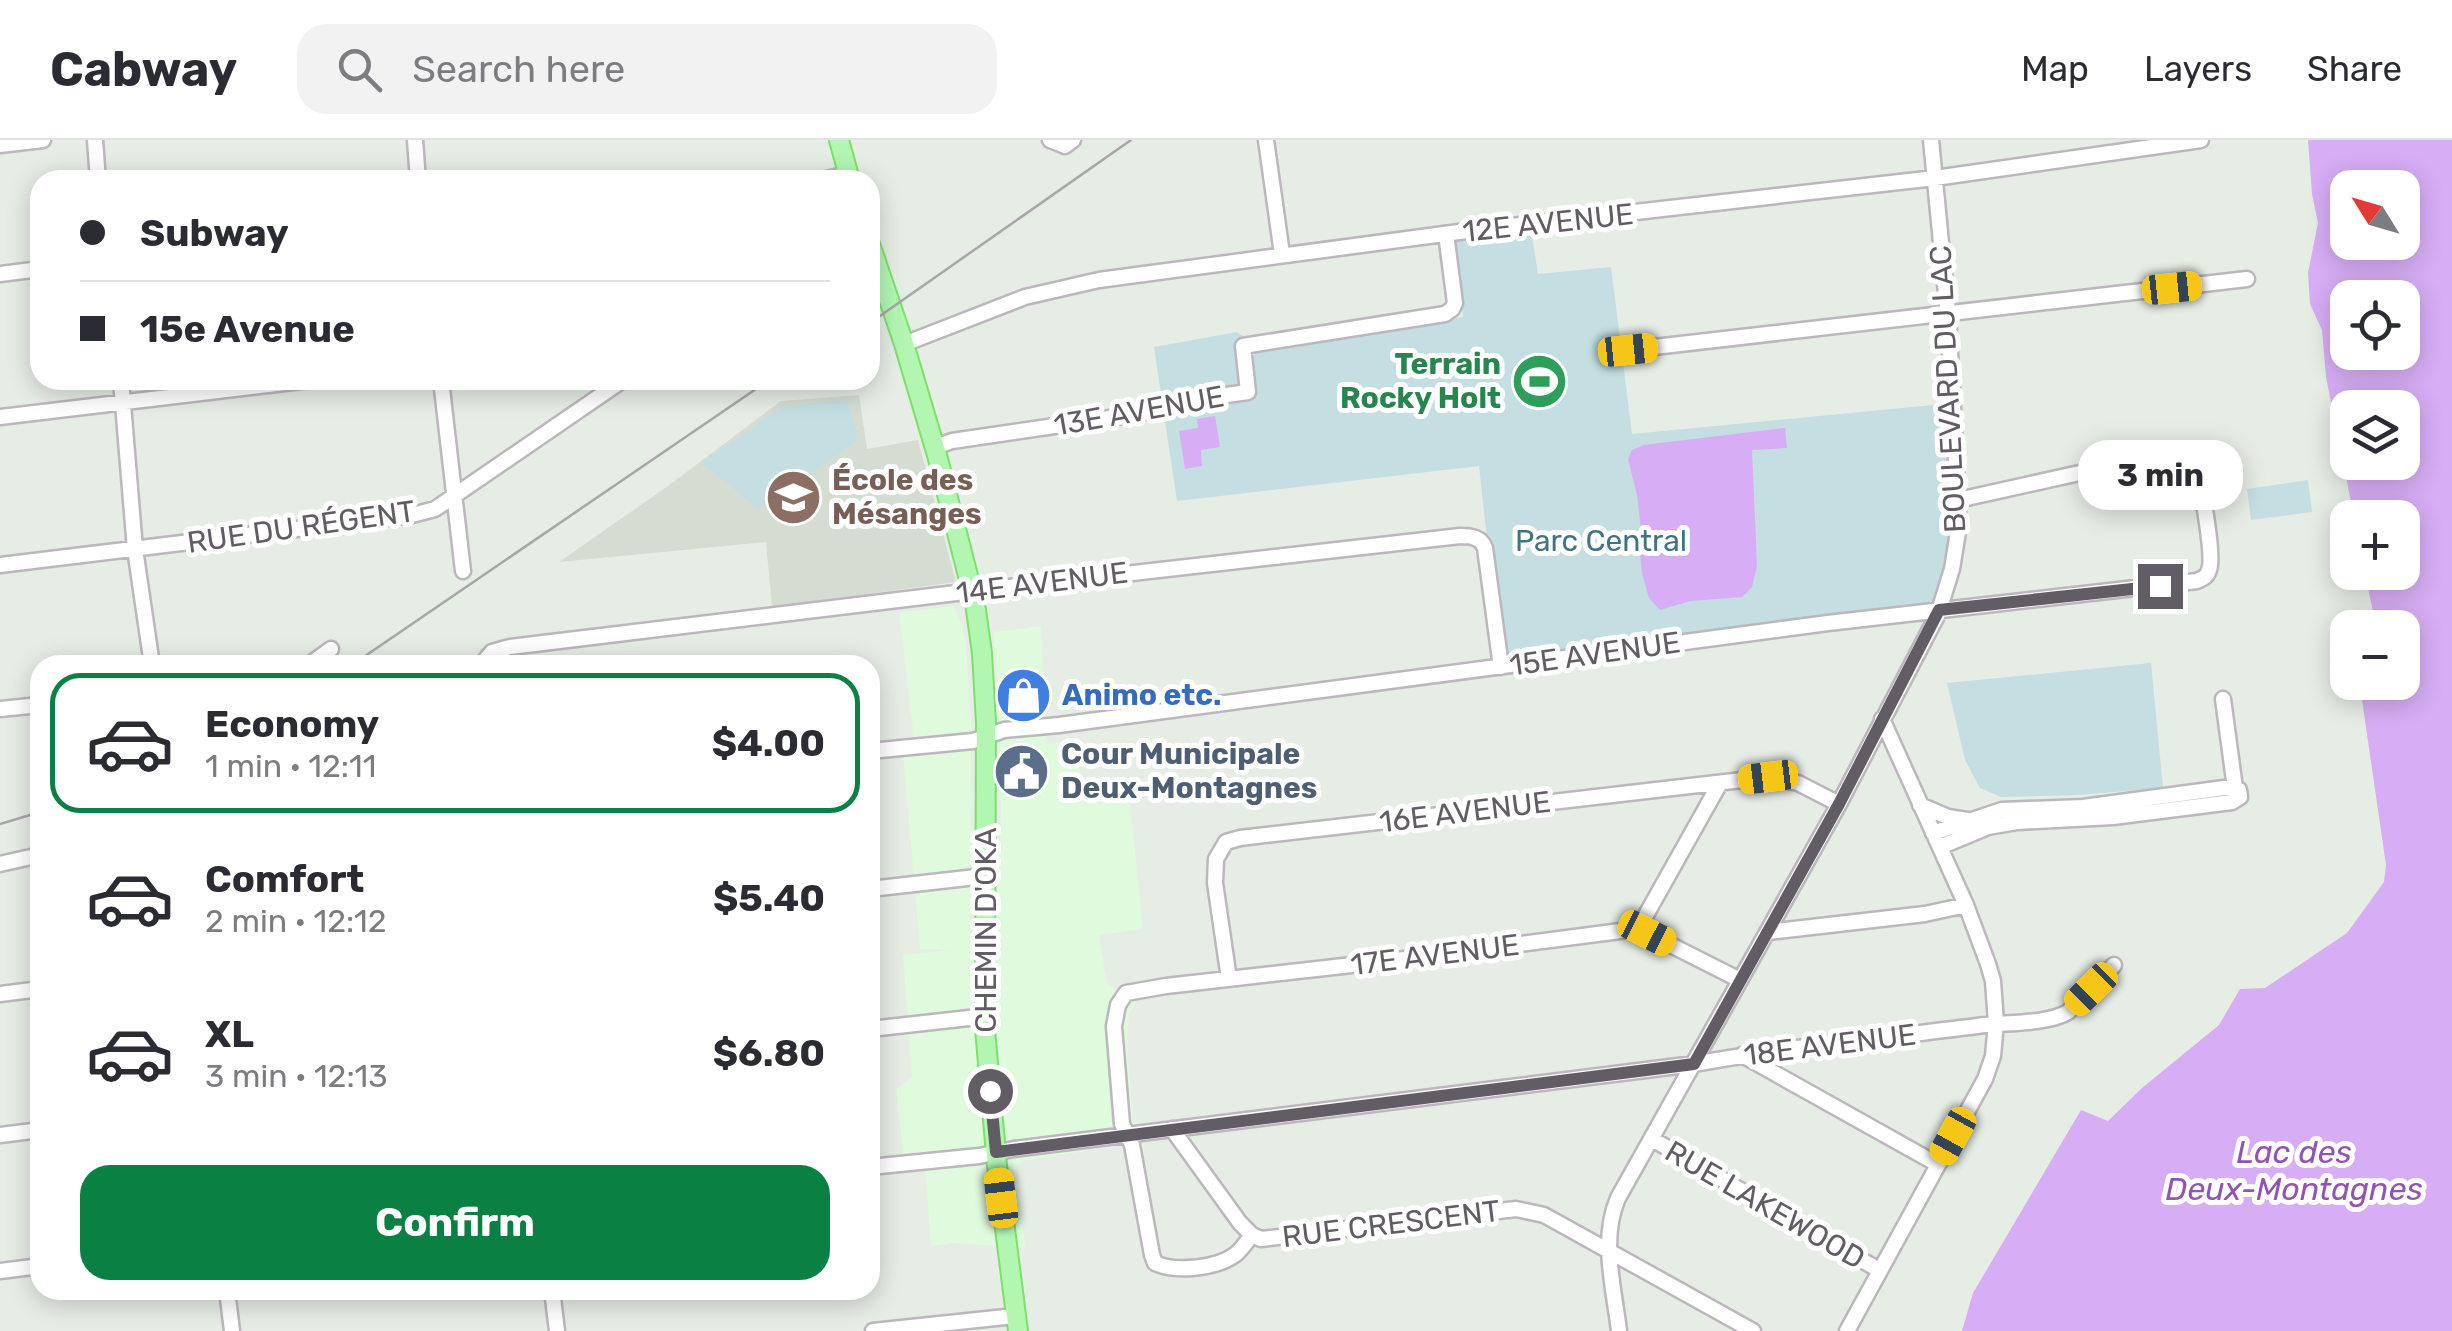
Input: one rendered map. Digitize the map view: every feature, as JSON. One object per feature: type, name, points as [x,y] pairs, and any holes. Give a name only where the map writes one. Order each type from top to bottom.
[{"type":"main road","points":[[838,140],[847,170]]},
{"type":"main road","name":"CHEMIN D'OKA","points":[[880,273],[935,447],[973,592],[982,652],[986,736],[985,1029],[1016,1324]]},
{"type":"street","points":[[0,145],[43,140]]},
{"type":"street","points":[[94,140],[97,170]]},
{"type":"street","points":[[415,140],[417,170]]},
{"type":"street","points":[[1052,142],[1065,146],[1073,140]]},
{"type":"street","points":[[1266,140],[1282,254]]},
{"type":"street","name":"BOULEVARD DU LAC","points":[[1618,1331],[1608,1234],[1611,1214],[1839,804],[1939,610],[1952,569],[1958,500],[1948,314],[1931,140]]},
{"type":"street","name":"12E AVENUE","points":[[904,344],[1025,297],[1099,280],[1282,254],[1935,178],[2201,140]]},
{"type":"street","name":"13E AVENUE","points":[[935,447],[1248,392],[1242,346],[1445,314],[1455,303],[1446,234]]},
{"type":"street","points":[[0,274],[30,271]]},
{"type":"street","points":[[1628,350],[2248,279]]},
{"type":"street","points":[[122,390],[136,549],[151,655]]},
{"type":"street","points":[[0,417],[225,390]]},
{"type":"street","points":[[442,390],[463,571]]},
{"type":"street","name":"RUE DU RÉGENT","points":[[0,565],[412,514],[443,506],[609,390]]},
{"type":"street","name":"15E AVENUE","points":[[880,750],[973,742],[1004,730],[1828,623],[2197,581],[2211,568],[2197,462]]},
{"type":"street","points":[[1958,500],[2111,466]]},
{"type":"street","name":"14E AVENUE","points":[[489,655],[510,647],[1467,536],[1481,541],[1485,548],[1501,667]]},
{"type":"street","points":[[324,655],[331,649]]},
{"type":"street","points":[[1937,840],[2017,822],[2113,817],[2232,802],[2240,797],[2235,788],[2223,699]]},
{"type":"street","points":[[0,710],[30,706]]},
{"type":"street","points":[[1847,1331],[1984,1080],[1993,1056],[1996,1024],[1992,980],[1966,905],[1882,720]]},
{"type":"street","name":"16E AVENUE","points":[[1228,980],[1215,883],[1216,859],[1226,842],[1768,777],[1798,784],[1839,804]]},
{"type":"street","points":[[1720,783],[1638,930],[1740,980]]},
{"type":"street","points":[[1937,840],[1968,820],[2002,810],[2084,807],[2235,788]]},
{"type":"street","points":[[1920,805],[1948,817],[1968,820]]},
{"type":"street","points":[[0,864],[30,856]]},
{"type":"street","points":[[880,889],[985,876]]},
{"type":"street","points":[[1768,932],[1925,914],[1966,905]]},
{"type":"street","name":"17E AVENUE","points":[[1127,1136],[1122,1124],[1114,1026],[1121,997],[1135,990],[1638,930]]},
{"type":"street","name":"18E AVENUE","points":[[880,1166],[2059,1018],[2114,965]]},
{"type":"street","points":[[0,994],[30,990]]},
{"type":"street","points":[[880,1027],[987,1016]]},
{"type":"street","points":[[1742,1056],[1937,1164]]},
{"type":"street","name":"RUE CRESCENT","points":[[1172,1129],[1240,1223],[1261,1239],[1516,1209],[1544,1215],[1753,1331]]},
{"type":"street","points":[[0,1135],[30,1131]]},
{"type":"street","points":[[1127,1136],[1156,1263],[1176,1269],[1222,1263],[1238,1253],[1252,1235]]},
{"type":"street","name":"RUE LAKEWOOD","points":[[1652,1139],[1879,1270]]},
{"type":"street","points":[[0,1271],[30,1267]]},
{"type":"street","points":[[227,1300],[232,1331]]},
{"type":"street","points":[[553,1300],[557,1331]]},
{"type":"street","points":[[873,1331],[1016,1324]]},
{"type":"shaded area","name":"École des Mésanges","points":[[859,395],[867,449],[918,440],[956,582],[772,607],[766,542],[559,562],[781,401]]},
{"type":"shaded area","points":[[953,606],[966,644],[971,724],[970,949],[999,946],[1001,806],[993,632],[1041,626],[1046,744],[1078,742],[1081,788],[1128,784],[1143,929],[1099,935],[1107,983],[1137,1003],[1129,1013],[1127,1046],[1133,1122],[1144,1124],[1146,1141],[1140,1142],[1142,1152],[1125,1153],[1122,1145],[1022,1161],[1015,1169],[1026,1248],[954,1243],[931,1246],[925,1168],[905,1170],[896,1089],[912,1078],[903,955],[951,950],[920,949],[902,740],[914,738],[899,613]]},
{"type":"green space","name":"Parc Central","points":[[1531,230],[1538,274],[1611,267],[1632,434],[1954,403],[1958,532],[1943,609],[1501,667],[1479,466],[1177,501],[1154,347],[1237,332],[1260,349],[1463,317],[1453,240]]},
{"type":"green space","points":[[847,400],[859,440],[758,509],[702,463],[783,406]]},
{"type":"green space","points":[[2308,480],[2312,512],[2251,520],[2247,489]]},
{"type":"green space","points":[[2151,663],[2163,788],[2001,797],[1980,788],[1965,760],[1947,683]]},
{"type":"water","name":"Lac des Deux-Montagnes","points":[[2308,140],[2452,140],[2452,1331],[1962,1331],[1973,1293],[2081,1110],[2108,1121],[2219,1025],[2240,989],[2265,988],[2347,933],[2384,882],[2386,865],[2362,700],[2420,700],[2420,610],[2373,610],[2368,590],[2420,590],[2420,500],[2351,500],[2347,480],[2420,480],[2420,390],[2330,390],[2330,397],[2322,330],[2310,304],[2308,273],[2318,223]]},
{"type":"water","points":[[1215,416],[1220,447],[1201,450],[1202,466],[1185,469],[1179,431],[1198,428],[1197,419]]},
{"type":"water","points":[[1785,428],[1787,448],[1752,450],[1757,566],[1752,587],[1742,597],[1690,601],[1660,610],[1649,598],[1642,573],[1637,495],[1628,459],[1632,450],[1644,445]]},
{"type":"tram line","points":[[880,316],[1131,140]]},
{"type":"tram line","points":[[367,655],[754,390]]},
{"type":"tram line","points":[[0,824],[30,815]]},
{"type":"place","name":"Terrain Rocky Holt","points":[[1540,381]]},
{"type":"place","name":"École des Mésanges","points":[[793,497]]},
{"type":"place","name":"Animo etc.","points":[[1023,695]]},
{"type":"place","name":"Cour Municipale Deux-Montagnes","points":[[1022,771]]},
{"type":"route","points":[[990,1091],[996,1152],[1694,1064],[1839,804],[1939,610],[2160,586]]}]
